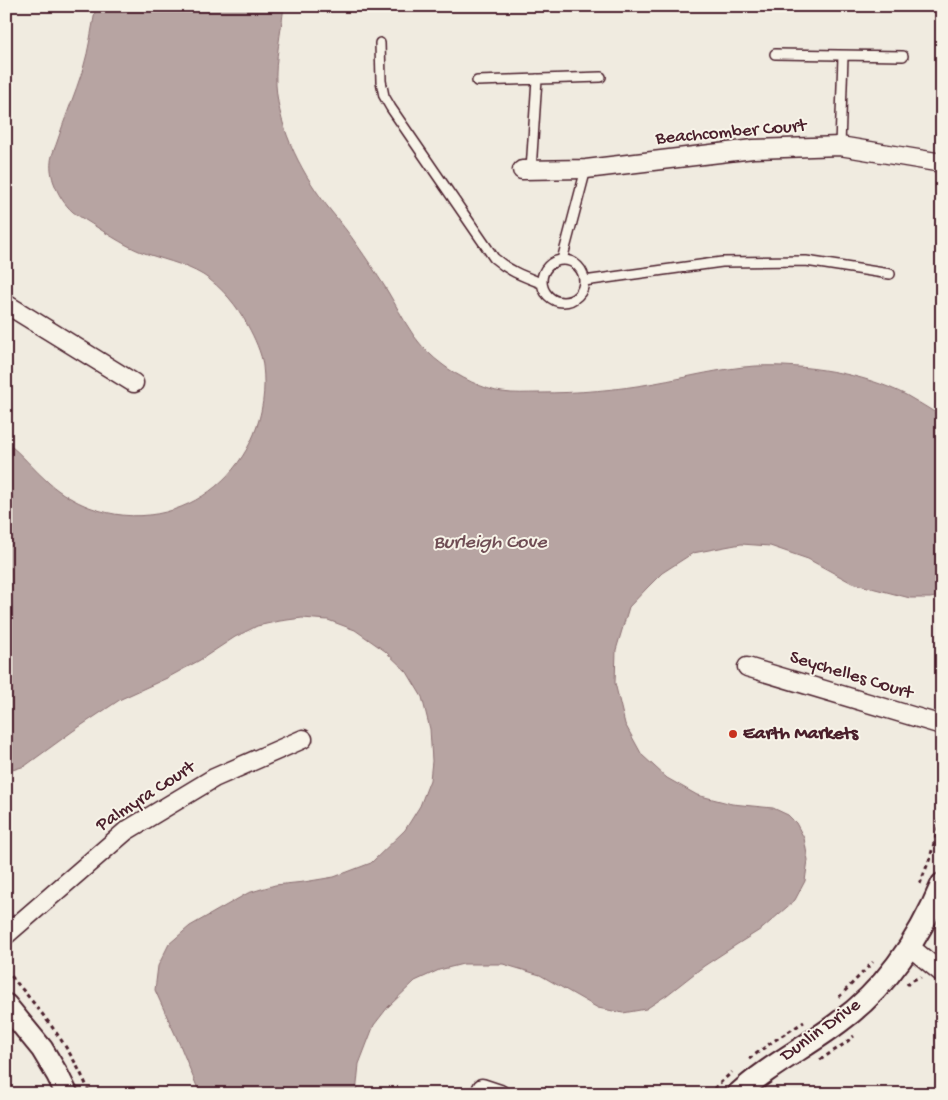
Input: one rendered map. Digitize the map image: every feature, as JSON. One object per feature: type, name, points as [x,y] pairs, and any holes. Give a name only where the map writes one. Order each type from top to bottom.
[{"type":"street","name":"Beachcomber Court","points":[[527,170],[586,169],[753,149],[840,146],[942,163]]},
{"type":"street","points":[[6,304],[134,383]]},
{"type":"street","name":"Seychelles Court","points":[[747,667],[942,725]]},
{"type":"street","name":"Palmyra Court","points":[[6,935],[126,831],[214,778],[303,739]]},
{"type":"street","name":"Dunlin Drive","points":[[738,1094],[774,1065],[840,1022],[882,984],[910,947],[942,884]]},
{"type":"street","points":[[910,947],[942,973]]},
{"type":"street","points":[[6,1005],[42,1049],[67,1094]]},
{"type":"street","points":[[482,1088],[500,1094]]},
{"type":"lane","points":[[380,43],[381,82],[384,96],[391,108],[494,258],[512,272],[541,283]]},
{"type":"lane","points":[[775,54],[903,56]]},
{"type":"lane","points":[[840,146],[843,56]]},
{"type":"lane","points":[[477,81],[601,77]]},
{"type":"lane","points":[[527,170],[537,79]]},
{"type":"lane","points":[[562,260],[586,169]]},
{"type":"lane","points":[[562,260],[568,260],[580,268],[584,281],[580,295],[574,300],[560,303],[547,296],[541,283],[544,270],[555,261],[562,260]]},
{"type":"lane","points":[[584,281],[722,262],[806,261],[890,274]]},
{"type":"path","points":[[918,888],[930,858],[938,828],[942,793]]},
{"type":"path","points":[[941,955],[939,946],[942,933]]},
{"type":"path","points":[[832,1002],[855,982],[876,959]]},
{"type":"path","points":[[744,1063],[772,1042],[805,1022]]},
{"type":"path","points":[[708,1094],[738,1068]]},
{"type":"water","name":"Burleigh Cove","points":[[96,6],[284,6],[277,55],[276,85],[282,119],[294,152],[311,183],[368,261],[417,340],[439,362],[471,382],[495,391],[507,393],[568,392],[641,385],[743,367],[813,368],[852,376],[889,387],[942,417],[942,596],[910,598],[852,583],[808,559],[770,546],[741,544],[693,553],[662,573],[629,607],[616,650],[615,683],[625,724],[642,755],[667,778],[697,795],[732,804],[773,808],[788,815],[796,823],[804,838],[808,860],[805,881],[795,900],[763,928],[704,966],[646,1009],[623,1013],[598,1008],[540,975],[503,964],[463,964],[439,970],[415,981],[388,1007],[374,1025],[359,1064],[356,1094],[200,1094],[155,990],[158,966],[169,944],[190,926],[248,893],[275,885],[334,877],[371,863],[405,830],[420,806],[430,780],[432,761],[430,729],[422,697],[407,672],[385,651],[355,630],[328,620],[302,618],[257,626],[167,678],[121,699],[25,766],[6,772],[6,442],[53,487],[79,503],[124,515],[158,514],[189,504],[216,486],[238,463],[254,434],[263,401],[263,366],[259,351],[244,319],[223,291],[195,271],[126,245],[73,212],[59,195],[51,170],[52,157],[83,69]]},
{"type":"place","name":"Earth Markets","points":[[733,734]]}]
